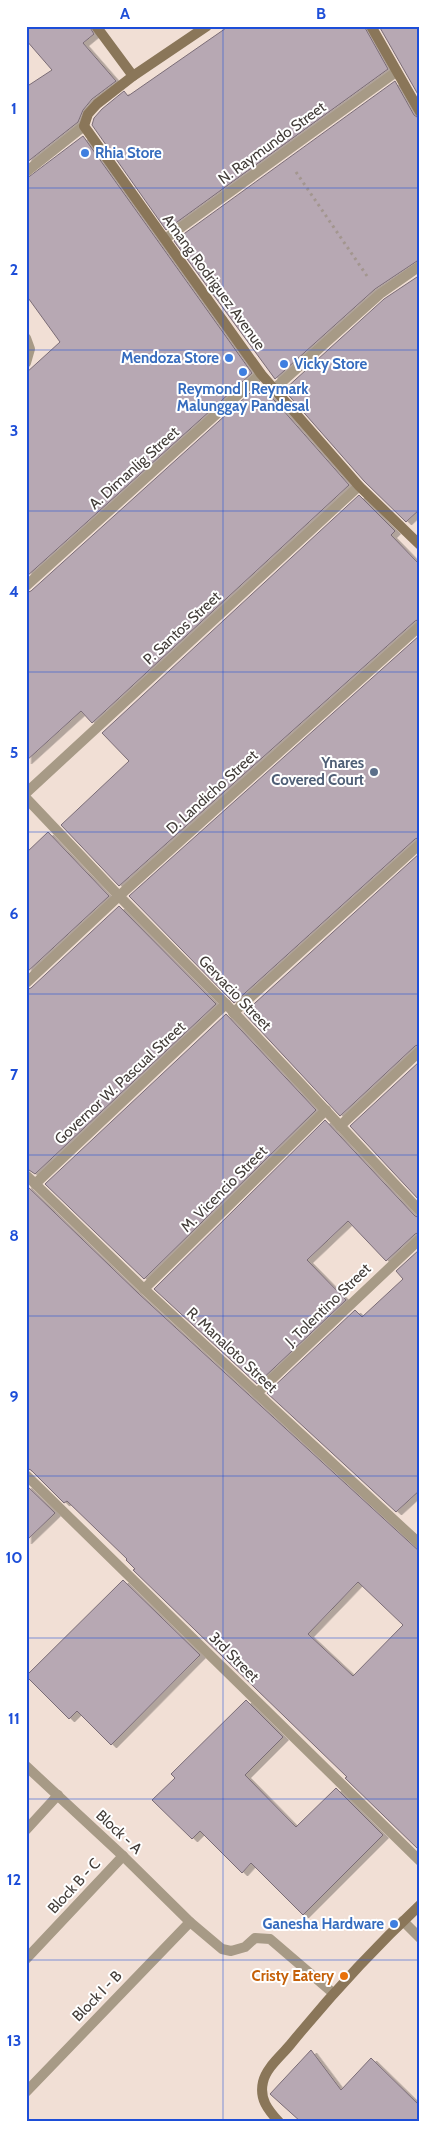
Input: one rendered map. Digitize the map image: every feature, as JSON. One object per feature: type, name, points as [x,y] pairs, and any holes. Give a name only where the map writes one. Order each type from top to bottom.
[{"type":"street","points":[[96,26],[133,76]]},
{"type":"street","points":[[26,172],[84,126],[88,114],[97,104],[133,76],[207,26]]},
{"type":"street","points":[[371,26],[420,112]]},
{"type":"street","name":"N. Raymundo Street","points":[[165,239],[396,72]]},
{"type":"street","name":"Amang Rodriguez Avenue","points":[[84,126],[261,374],[359,486],[420,545]]},
{"type":"street","points":[[274,389],[380,294],[420,266]]},
{"type":"street","points":[[26,338],[30,349],[27,363]]},
{"type":"street","name":"A. Dimanlig Street","points":[[26,586],[261,374]]},
{"type":"street","name":"P. Santos Street","points":[[26,793],[359,486]]},
{"type":"street","name":"D. Landicho Street","points":[[26,982],[420,626]]},
{"type":"street","name":"Gervacio Street","points":[[26,798],[119,896],[226,1004],[420,1211]]},
{"type":"street","points":[[233,1013],[420,844]]},
{"type":"street","name":"Governor W. Pascual Street","points":[[35,1184],[226,1004]]},
{"type":"street","points":[[340,1126],[420,1051]]},
{"type":"street","name":"M. Vicencio Street","points":[[144,1289],[326,1110]]},
{"type":"street","name":"R. Manaloto Street","points":[[26,1176],[144,1289],[420,1544]]},
{"type":"street","name":"J. Tolentino Street","points":[[257,1393],[420,1239]]},
{"type":"street","name":"3rd Street","points":[[26,1474],[420,1862]]},
{"type":"street","name":"Block - A","points":[[26,1766],[123,1856],[190,1922],[222,1949],[231,1952],[245,1947],[255,1938],[270,1939],[333,1993]]},
{"type":"street","points":[[26,1830],[58,1796]]},
{"type":"street","name":"Block B - C","points":[[26,1959],[123,1856]]},
{"type":"street","points":[[279,2122],[268,2110],[264,2102],[262,2095],[265,2076],[333,1993],[403,1920],[420,1905]]},
{"type":"street","points":[[403,1920],[420,1938]]},
{"type":"street","name":"Block I - B","points":[[26,2092],[190,1922]]},
{"type":"path","points":[[282,153],[380,294]]},
{"type":"building","points":[[26,26],[89,26],[94,34],[83,43],[116,81],[92,99],[83,110],[78,122],[26,163],[26,87],[52,70],[26,40]]},
{"type":"building","points":[[229,26],[364,26],[388,69],[166,230],[92,125],[94,118],[124,91],[128,96]]},
{"type":"building","points":[[379,26],[420,26],[420,98]]},
{"type":"building","points":[[395,81],[414,115],[420,119],[420,259],[375,289],[275,379],[174,241]]},
{"type":"building","points":[[83,136],[252,373],[26,577],[26,373],[60,342],[26,295],[26,179]]},
{"type":"building","points":[[420,275],[420,509],[406,522],[364,481],[284,390],[384,299]]},
{"type":"building","points":[[260,384],[349,485],[92,723],[81,711],[26,761],[26,593],[31,591]]},
{"type":"building","points":[[359,495],[395,531],[391,535],[420,565],[420,619],[415,621],[119,886],[61,825],[129,761],[102,733]]},
{"type":"building","points":[[420,635],[420,837],[415,839],[234,1003],[129,896]]},
{"type":"building","points":[[48,832],[109,896],[26,973],[26,853]]},
{"type":"building","points":[[420,853],[420,1044],[415,1046],[340,1116],[244,1013]]},
{"type":"building","points":[[119,906],[216,1004],[35,1174],[26,1168],[26,990],[31,988]]},
{"type":"building","points":[[226,1014],[316,1110],[144,1279],[45,1184]]},
{"type":"building","points":[[420,1061],[420,1201],[350,1126]]},
{"type":"building","points":[[325,1120],[415,1216],[420,1218],[420,1232],[415,1234],[386,1261],[348,1221],[307,1260],[346,1300],[257,1384],[154,1289]]},
{"type":"building","points":[[26,1185],[139,1294],[420,1552],[420,1851],[345,1778],[347,1777],[133,1570],[135,1569],[127,1559],[67,1501],[64,1503],[31,1470],[26,1468]],"holes":[[[358,1582],[403,1625],[353,1676],[308,1634]]]},
{"type":"building","points":[[420,1249],[420,1490],[396,1512],[267,1393],[355,1310],[362,1317],[403,1279],[396,1271]]},
{"type":"building","points":[[26,1485],[55,1513],[26,1541]]},
{"type":"building","points":[[123,1580],[200,1655],[111,1745],[77,1711],[69,1719],[26,1676]]},
{"type":"building","points":[[246,1700],[283,1737],[245,1775],[296,1827],[336,1788],[383,1835],[303,1915],[251,1863],[242,1873],[200,1831],[192,1839],[152,1800],[175,1778],[171,1774]]},
{"type":"building","points":[[311,2050],[341,2090],[371,2058],[420,2106],[420,2122],[301,2122],[270,2094]]},
{"type":"place","name":"Rhia Store","points":[[85,153]]},
{"type":"place","name":"Mendoza Store","points":[[229,358]]},
{"type":"place","name":"Vicky Store","points":[[284,364]]},
{"type":"place","name":"Reymond | Reymark Malunggay Pandesal","points":[[243,372]]},
{"type":"place","name":"Ynares Covered Court","points":[[374,772]]},
{"type":"place","name":"Ganesha Hardware","points":[[394,1924]]},
{"type":"place","name":"Cristy Eatery","points":[[344,1976]]}]
